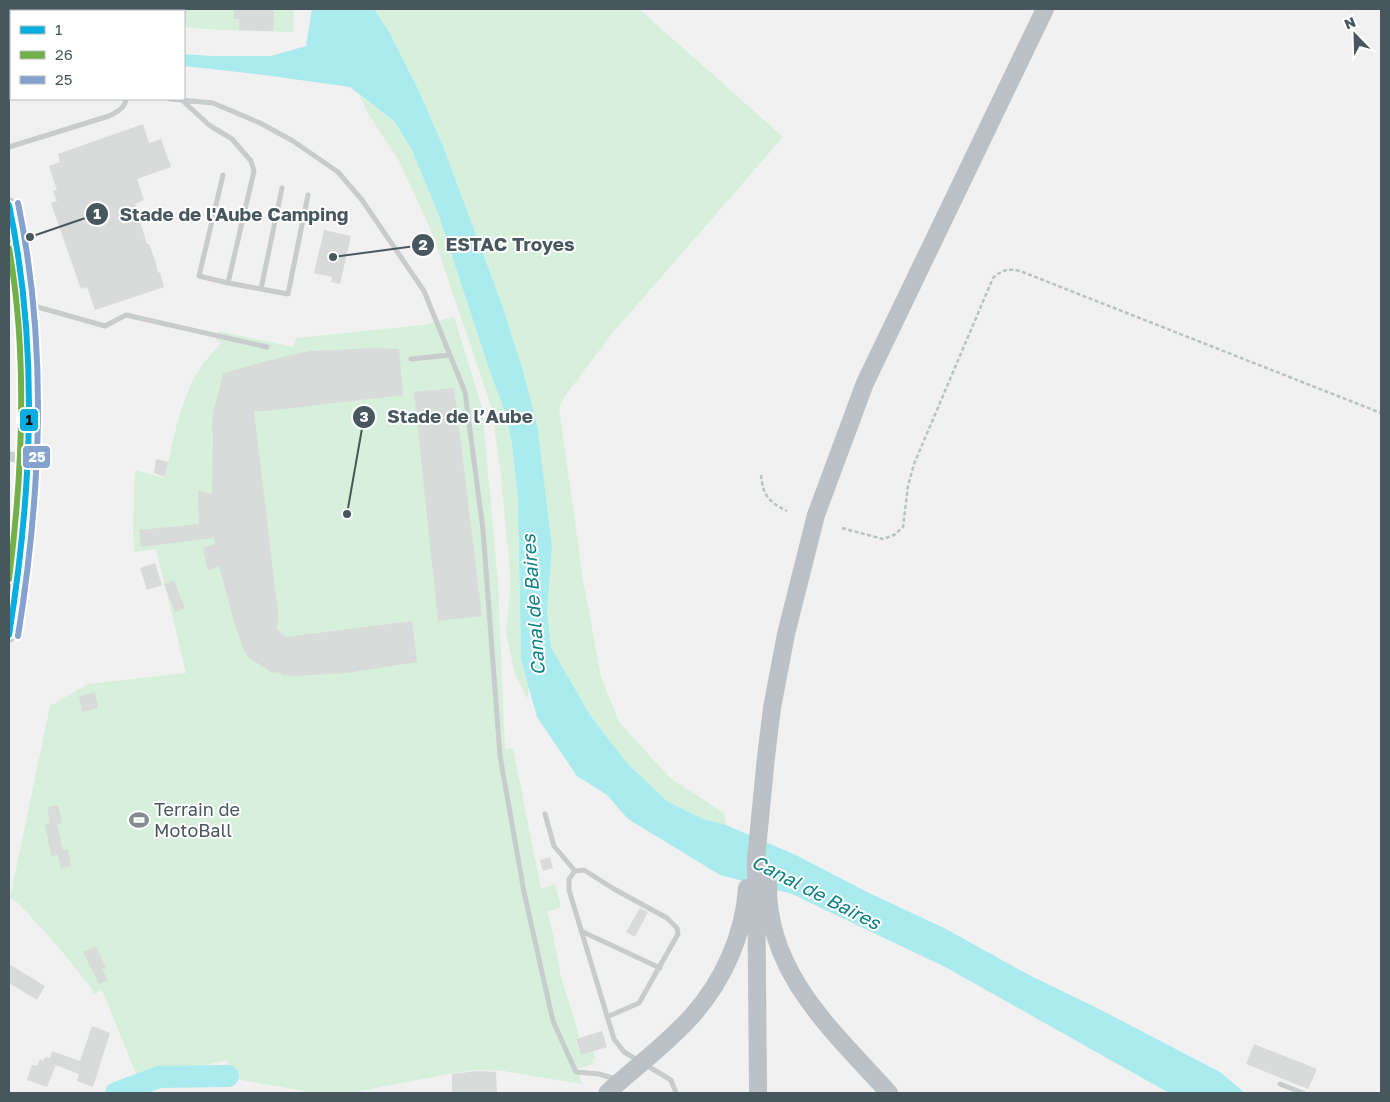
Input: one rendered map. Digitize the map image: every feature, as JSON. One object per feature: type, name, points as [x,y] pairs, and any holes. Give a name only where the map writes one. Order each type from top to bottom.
[{"type":"highway","points":[[607,1093],[676,1032],[709,993],[724,970],[739,932],[756,899],[763,824],[766,758],[772,708],[786,634],[816,515],[865,383],[1045,9]]},
{"type":"highway","points":[[759,1089],[756,859],[763,824]]},
{"type":"highway","points":[[756,899],[790,974],[805,998],[830,1029],[889,1093]]},
{"type":"main road","points":[[9,205],[30,372],[28,461],[22,537],[9,635]]},
{"type":"street","points":[[9,456],[28,461]]},
{"type":"lane","points":[[9,147],[109,116],[126,104],[126,100]]},
{"type":"lane","points":[[176,100],[213,103],[260,123],[292,141],[338,172],[362,200],[424,291],[466,392],[479,500],[500,756],[524,892],[553,1021],[576,1072],[600,1074],[620,1081]]},
{"type":"lane","points":[[183,101],[208,125],[232,139],[251,161],[254,171],[228,283]]},
{"type":"lane","points":[[223,175],[199,276],[228,283],[288,294],[308,195]]},
{"type":"lane","points":[[260,289],[282,188]]},
{"type":"lane","points":[[19,292],[105,326],[126,315],[267,347]]},
{"type":"lane","points":[[411,359],[450,356]]},
{"type":"lane","points":[[545,814],[554,846],[575,871]]},
{"type":"lane","points":[[607,1017],[640,1003],[678,934],[677,928],[667,918],[614,890],[584,870],[575,871],[569,879],[569,890],[581,931],[607,1017],[614,1039],[624,1052],[672,1080],[676,1093]]},
{"type":"lane","points":[[581,931],[660,968]]},
{"type":"lane","points":[[1280,1084],[1303,1093]]},
{"type":"path","points":[[842,528],[883,539],[894,535],[903,527],[908,486],[914,464],[993,278],[999,272],[1009,268],[1029,274],[1381,412]]},
{"type":"path","points":[[760,475],[765,495],[773,504],[787,511]]},
{"type":"green space","points":[[294,9],[293,32],[185,27],[185,10],[155,10]]},
{"type":"green space","points":[[374,9],[639,9],[783,137],[610,336],[565,396],[559,408],[583,580],[601,677],[619,722],[670,778],[724,813],[726,825],[703,819],[668,802],[627,763],[590,715],[551,647],[547,611],[552,549],[538,429],[522,367],[501,302],[443,146],[418,89],[389,32]]},
{"type":"green space","points":[[359,95],[395,122],[412,150],[439,216],[506,415],[512,444],[518,499],[521,660],[529,688],[527,699],[514,671],[506,631],[511,583],[500,466],[491,406],[433,235],[398,159],[369,115]]},
{"type":"green space","points":[[454,317],[482,407],[498,583],[505,749],[513,748],[541,889],[555,884],[561,907],[547,912],[561,977],[579,1037],[575,1039],[581,1055],[593,1051],[595,1058],[592,1060],[593,1064],[577,1069],[582,1084],[504,1071],[478,1070],[349,1093],[315,1093],[236,1079],[227,1060],[139,1081],[102,990],[94,994],[56,944],[19,904],[10,898],[50,706],[88,684],[186,673],[156,549],[135,552],[133,534],[135,470],[165,478],[186,395],[201,366],[221,343],[216,340],[218,331],[294,347],[296,338],[423,325]]},
{"type":"water","name":"Canal de Baires","points":[[312,9],[374,9],[389,32],[418,89],[443,146],[501,302],[522,367],[538,429],[552,549],[547,611],[551,647],[590,715],[627,763],[668,802],[703,819],[726,825],[796,855],[865,891],[946,929],[1029,975],[1220,1072],[1245,1093],[1169,1093],[947,968],[792,894],[720,875],[628,819],[607,795],[577,776],[537,717],[521,660],[518,499],[512,444],[506,415],[439,216],[412,150],[395,122],[350,87],[185,66],[185,54],[271,56],[306,46]]},
{"type":"building","points":[[234,9],[274,9],[273,31],[239,30],[239,19],[234,19]]},
{"type":"building","points":[[143,124],[149,143],[161,139],[171,167],[137,179],[144,200],[135,204],[147,244],[149,244],[164,287],[95,310],[87,287],[81,289],[51,203],[57,201],[53,191],[57,190],[49,166],[60,162],[58,154]]},
{"type":"building","points":[[324,230],[351,236],[340,284],[331,282],[332,277],[314,273]]},
{"type":"building","points":[[373,348],[399,349],[403,395],[254,411],[279,621],[276,627],[281,634],[287,637],[412,621],[417,662],[347,673],[281,675],[281,673],[271,672],[248,657],[243,648],[219,566],[208,571],[203,548],[215,544],[214,538],[141,547],[139,530],[199,524],[198,490],[212,494],[213,411],[223,373],[311,351]]},
{"type":"building","points":[[454,388],[482,616],[438,621],[414,392]]},
{"type":"building","points":[[156,459],[168,462],[165,477],[154,473]]},
{"type":"building","points":[[155,563],[162,585],[147,590],[140,568]]},
{"type":"building","points":[[174,580],[185,608],[175,612],[164,584]]},
{"type":"building","points":[[95,692],[98,708],[82,712],[79,696]]},
{"type":"building","points":[[58,805],[62,823],[57,824],[63,850],[68,849],[71,866],[61,869],[58,855],[51,856],[45,824],[50,823],[47,807]]},
{"type":"building","points":[[550,857],[553,868],[543,871],[540,860]]},
{"type":"building","points":[[640,908],[648,912],[635,937],[626,932]]},
{"type":"building","points":[[96,946],[106,968],[102,969],[108,980],[99,984],[83,952]]},
{"type":"building","points":[[9,964],[45,986],[37,1000],[9,983]]},
{"type":"building","points":[[92,1026],[110,1033],[93,1087],[77,1081],[79,1074],[56,1065],[47,1087],[27,1080],[32,1065],[37,1066],[40,1059],[43,1061],[45,1057],[50,1058],[52,1051],[80,1061]]},
{"type":"building","points":[[602,1031],[607,1047],[581,1055],[576,1039]]},
{"type":"building","points":[[1254,1044],[1317,1069],[1308,1089],[1246,1064]]},
{"type":"building","points":[[477,1071],[496,1072],[497,1093],[452,1093],[452,1074]]},
{"type":"waterway","points":[[116,1093],[159,1077],[228,1076]]},
{"type":"transit line","name":"25","points":[[18,203],[28,257],[34,311],[38,420],[32,528],[18,636]]},
{"type":"transit line","name":"1","points":[[9,205],[19,258],[25,312],[29,420],[23,527],[9,635]]},
{"type":"transit line","name":"26","points":[[9,248],[19,330],[21,372],[18,497],[9,579]]},
{"type":"place","name":"Stade de l'Aube Camping","points":[[30,237]]},
{"type":"place","name":"ESTAC Troyes","points":[[333,257]]},
{"type":"place","name":"Stade de l’Aube","points":[[347,514]]},
{"type":"place","name":"Terrain de MotoBall","points":[[139,820]]}]
